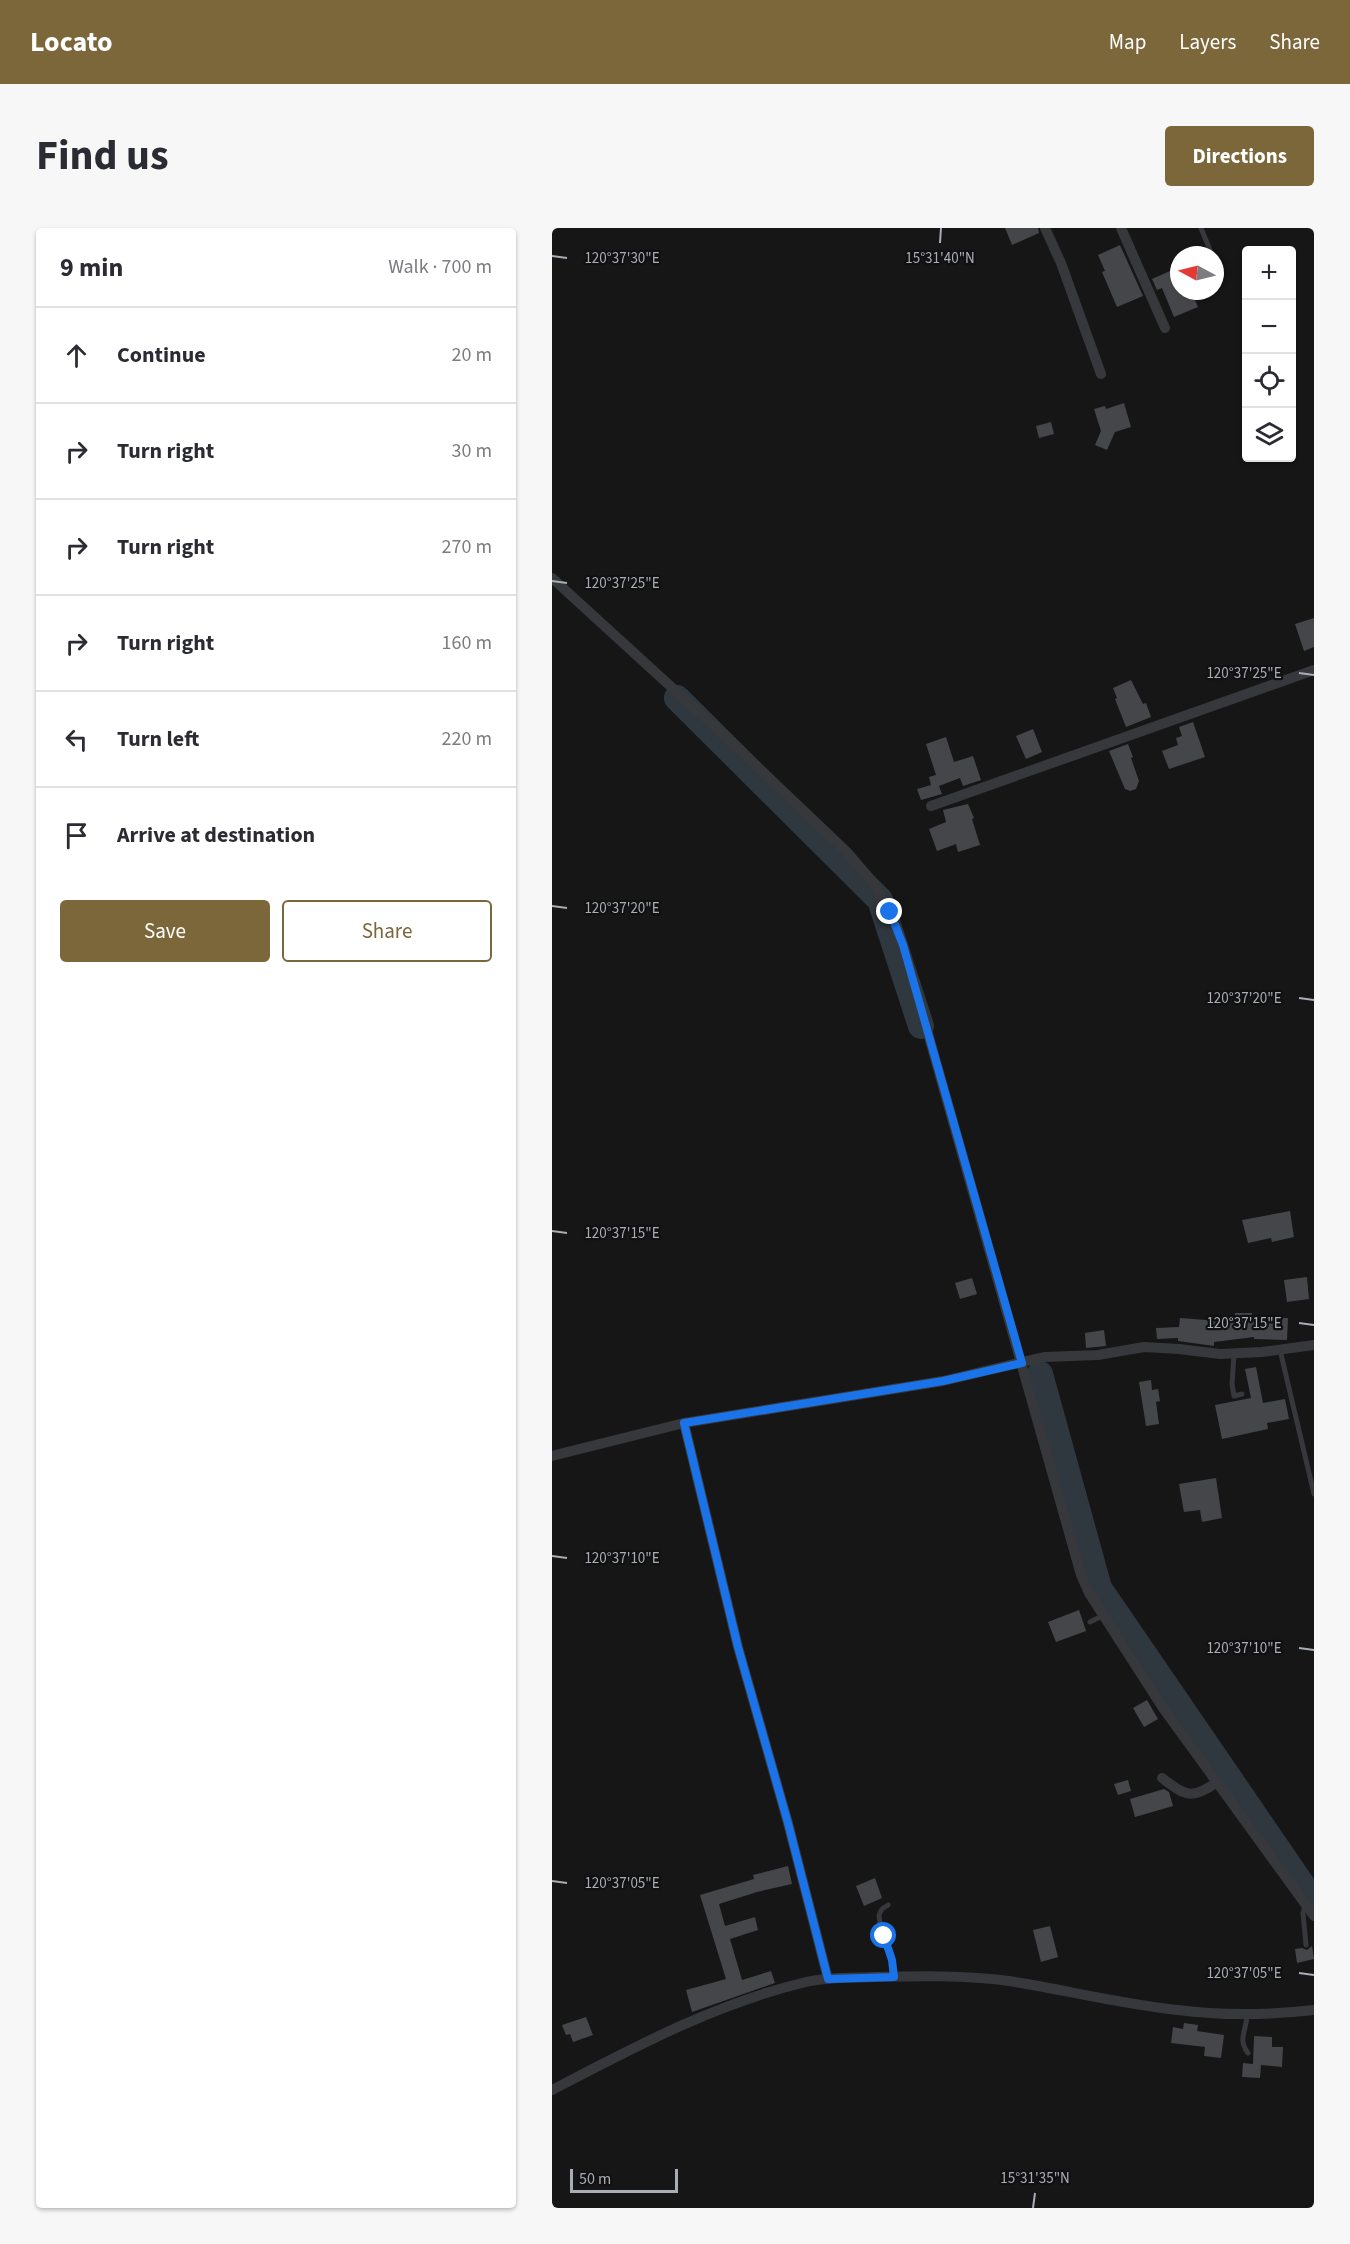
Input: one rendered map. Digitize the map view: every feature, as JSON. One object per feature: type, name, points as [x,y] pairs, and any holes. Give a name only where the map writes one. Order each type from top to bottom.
[{"type":"street","points":[[1045,228],[1101,374]]},
{"type":"street","points":[[1121,228],[1165,328]]},
{"type":"street","points":[[552,578],[726,737],[846,851],[872,881],[890,912],[903,945],[1081,1575],[1102,1616],[1163,1708],[1314,1916]]},
{"type":"street","points":[[931,806],[1314,670]]},
{"type":"street","points":[[552,1456],[684,1423],[943,1381],[1044,1357],[1098,1355],[1144,1347],[1234,1353],[1314,1345]]},
{"type":"street","points":[[684,1423],[738,1647],[788,1823],[828,1979]]},
{"type":"street","points":[[1161,1778],[1184,1794],[1193,1795],[1203,1792],[1217,1782]]},
{"type":"street","points":[[552,2090],[705,2015],[787,1987],[828,1979],[970,1977],[1008,1981],[1178,2010],[1247,2014],[1314,2010]]},
{"type":"lane","points":[[1201,228],[1208,246]]},
{"type":"lane","points":[[1280,1350],[1314,1494]]},
{"type":"lane","points":[[1234,1353],[1234,1396],[1242,1395]]},
{"type":"lane","points":[[1090,1622],[1102,1616]]},
{"type":"lane","points":[[1306,1904],[1304,1913],[1306,1945]]},
{"type":"lane","points":[[888,1905],[882,1909],[879,1924],[892,1960],[894,1977]]},
{"type":"lane","points":[[1247,2014],[1247,2026],[1242,2045],[1248,2053]]},
{"type":"building","points":[[1005,228],[1038,228],[1039,233],[1012,245]]},
{"type":"building","points":[[1120,245],[1143,296],[1117,307],[1102,272],[1105,271],[1098,255]]},
{"type":"building","points":[[1170,271],[1170,300],[1195,300],[1198,307],[1174,317],[1162,288],[1157,290],[1152,279]]},
{"type":"building","points":[[1124,403],[1131,427],[1115,432],[1107,450],[1095,445],[1101,431],[1094,409],[1105,406],[1106,409]]},
{"type":"building","points":[[1051,422],[1054,434],[1039,438],[1036,426]]},
{"type":"building","points":[[1314,618],[1314,647],[1304,651],[1295,624]]},
{"type":"building","points":[[1131,680],[1143,704],[1146,703],[1151,717],[1126,727],[1113,688]]},
{"type":"building","points":[[1193,722],[1205,757],[1169,769],[1162,751],[1178,745],[1176,738],[1182,736],[1179,727]]},
{"type":"building","points":[[1033,729],[1042,752],[1026,759],[1016,736]]},
{"type":"building","points":[[946,737],[954,762],[973,756],[981,780],[963,786],[960,778],[939,786],[942,794],[921,800],[917,789],[931,785],[929,777],[936,775],[926,744]]},
{"type":"building","points":[[1128,744],[1139,781],[1136,789],[1130,791],[1125,789],[1109,751]]},
{"type":"building","points":[[968,804],[974,818],[972,819],[980,845],[958,852],[956,844],[937,851],[929,829],[946,822],[943,810]]},
{"type":"building","points":[[1290,1211],[1294,1237],[1272,1242],[1271,1238],[1248,1243],[1242,1220]]},
{"type":"building","points":[[1307,1277],[1309,1299],[1287,1302],[1284,1280]]},
{"type":"building","points":[[972,1278],[977,1294],[960,1299],[955,1283]]},
{"type":"building","points":[[1235,1313],[1252,1313],[1252,1317],[1288,1318],[1287,1340],[1254,1339],[1254,1337],[1214,1342],[1214,1346],[1178,1341],[1178,1338],[1157,1339],[1156,1328],[1179,1327],[1180,1318],[1206,1320],[1235,1316]]},
{"type":"building","points":[[1104,1330],[1106,1346],[1086,1348],[1085,1333]]},
{"type":"building","points":[[1256,1367],[1263,1403],[1285,1399],[1289,1419],[1267,1423],[1268,1429],[1222,1439],[1215,1405],[1251,1398],[1245,1369]]},
{"type":"building","points":[[1151,1380],[1152,1390],[1158,1389],[1160,1401],[1156,1402],[1159,1424],[1146,1426],[1139,1382]]},
{"type":"building","points":[[1216,1478],[1222,1518],[1202,1522],[1200,1510],[1184,1512],[1179,1484]]},
{"type":"building","points":[[1079,1610],[1086,1631],[1056,1642],[1048,1622]]},
{"type":"building","points":[[1147,1700],[1158,1719],[1144,1727],[1133,1708]]},
{"type":"building","points":[[1128,1780],[1131,1791],[1118,1795],[1114,1784]]},
{"type":"building","points":[[1164,1789],[1169,1792],[1173,1806],[1135,1817],[1130,1799]]},
{"type":"building","points":[[788,1866],[792,1884],[719,1904],[725,1926],[755,1917],[758,1930],[730,1939],[742,1980],[771,1971],[775,1983],[692,2012],[686,1990],[726,1979],[700,1895],[754,1879],[753,1875]]},
{"type":"building","points":[[875,1878],[882,1898],[864,1906],[856,1886]]},
{"type":"building","points":[[1050,1926],[1058,1957],[1041,1962],[1033,1930]]},
{"type":"building","points":[[1312,1946],[1314,1959],[1297,1963],[1295,1949],[1307,1950]]},
{"type":"building","points":[[586,2017],[593,2035],[573,2042],[570,2034],[566,2035],[562,2025]]},
{"type":"building","points":[[1184,2023],[1198,2025],[1197,2031],[1224,2035],[1221,2058],[1204,2056],[1205,2047],[1171,2043],[1173,2027],[1183,2029]]},
{"type":"building","points":[[1254,2036],[1272,2037],[1272,2047],[1283,2047],[1282,2067],[1261,2065],[1260,2078],[1242,2077],[1243,2063],[1253,2064]]},
{"type":"waterway","points":[[677,698],[880,900],[921,1026]]},
{"type":"waterway","points":[[1040,1374],[1099,1588],[1314,1902]]},
{"type":"route","points":[[884,1936],[892,1960],[894,1977],[828,1979],[788,1823],[738,1647],[684,1423],[943,1381],[1022,1363],[903,945],[890,912]]}]
